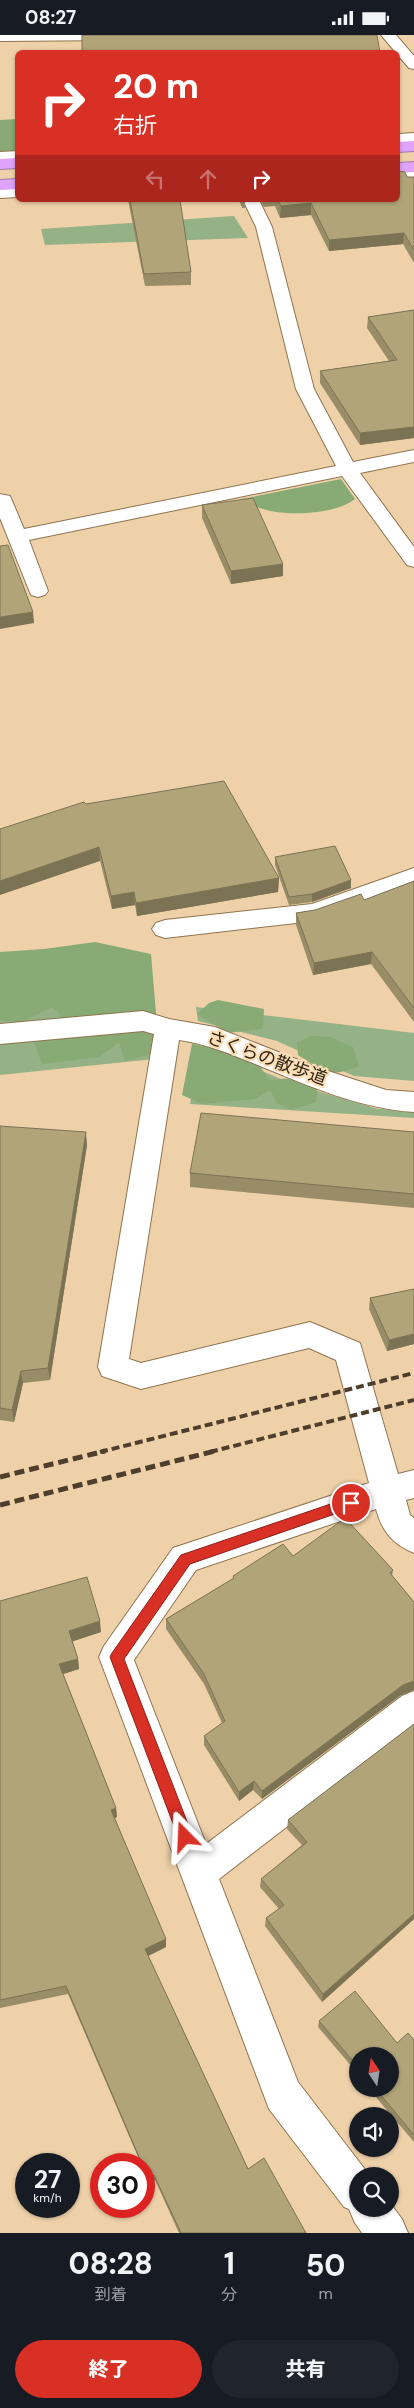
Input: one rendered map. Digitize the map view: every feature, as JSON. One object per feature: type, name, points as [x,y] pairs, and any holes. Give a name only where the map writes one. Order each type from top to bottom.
[{"type":"highway","points":[[400,147],[414,146]]},
{"type":"highway","points":[[0,164],[15,163]]},
{"type":"highway","points":[[400,167],[414,167]]},
{"type":"highway","points":[[0,185],[15,184]]},
{"type":"street","points":[[388,35],[414,65]]},
{"type":"street","points":[[0,37],[129,36]]},
{"type":"street","points":[[400,139],[414,138]]},
{"type":"street","points":[[0,157],[15,156]]},
{"type":"street","points":[[400,176],[414,176]]},
{"type":"street","points":[[0,193],[15,192]]},
{"type":"street","points":[[252,202],[269,243],[305,389],[347,469],[414,561]]},
{"type":"street","points":[[18,536],[414,456]]},
{"type":"street","points":[[0,500],[4,500],[38,591]]},
{"type":"street","points":[[165,929],[314,913],[414,876]]},
{"type":"street","name":"さくらの散歩道","points":[[0,1034],[143,1021],[168,1029],[206,1034],[307,1074],[386,1100],[414,1102]]},
{"type":"street","points":[[168,1029],[150,1069],[113,1367],[141,1376],[310,1335],[349,1352],[401,1487],[396,1523],[414,1538]]},
{"type":"street","points":[[349,2181],[283,2095],[116,1657],[185,1559],[401,1487]]},
{"type":"street","points":[[199,1872],[414,1708]]},
{"type":"street","points":[[375,2217],[388,2233]]},
{"type":"green space","points":[[15,119],[15,151],[0,152],[0,120]]},
{"type":"green space","points":[[234,216],[248,238],[45,245],[41,229]]},
{"type":"green space","points":[[341,479],[355,499],[335,508],[322,511],[282,513],[258,507],[242,499]]},
{"type":"green space","points":[[95,942],[151,954],[158,1036],[151,1054],[125,1061],[119,1042],[99,1057],[42,1064],[34,1042],[61,1015],[52,1007],[20,1023],[0,1020],[0,952],[44,949]]},
{"type":"green space","points":[[43,999],[158,1036],[154,1059],[0,1075],[0,1007]]},
{"type":"green space","points":[[218,1000],[264,1009],[263,1029],[228,1033],[197,1014],[209,1003]]},
{"type":"green space","points":[[196,1007],[414,1033],[414,1081],[354,1076],[277,1041],[198,1021]]},
{"type":"green space","points":[[311,1036],[330,1037],[353,1047],[359,1066],[340,1072],[327,1071],[298,1055],[297,1042]]},
{"type":"green space","points":[[192,1044],[218,1048],[258,1063],[269,1080],[292,1078],[318,1084],[316,1102],[291,1110],[277,1103],[270,1090],[254,1099],[202,1104],[182,1095]]},
{"type":"green space","points":[[199,1050],[230,1057],[290,1083],[378,1109],[414,1110],[414,1118],[190,1104]]},
{"type":"building","points":[[82,35],[377,35],[380,50],[82,50]]},
{"type":"building","points":[[400,171],[405,172],[407,177],[414,177],[414,250],[404,233],[329,240],[311,203],[281,206],[279,202],[400,202]]},
{"type":"building","points":[[130,202],[180,202],[191,272],[144,274]]},
{"type":"building","points":[[414,310],[414,427],[360,433],[320,371],[397,360],[368,317]]},
{"type":"building","points":[[253,498],[283,564],[231,571],[202,505]]},
{"type":"building","points":[[8,545],[33,612],[0,617],[0,546]]},
{"type":"building","points":[[224,781],[279,878],[136,903],[134,892],[111,896],[99,847],[0,881],[0,829],[84,802],[86,804]]},
{"type":"building","points":[[335,846],[351,880],[312,894],[289,897],[275,857]]},
{"type":"building","points":[[414,881],[414,1008],[372,952],[314,963],[296,913],[315,910],[361,894],[364,900]]},
{"type":"building","points":[[201,1113],[414,1132],[414,1194],[190,1173]]},
{"type":"building","points":[[0,1126],[86,1132],[48,1368],[21,1371],[12,1410],[0,1408]]},
{"type":"building","points":[[414,1289],[414,1334],[389,1340],[370,1298]]},
{"type":"building","points":[[345,1518],[393,1570],[390,1573],[414,1602],[414,1681],[403,1685],[262,1791],[254,1781],[239,1792],[204,1736],[225,1721],[204,1674],[166,1619],[234,1578],[233,1576],[283,1544],[293,1556]]},
{"type":"building","points":[[87,1577],[100,1621],[69,1631],[78,1659],[59,1664],[116,1808],[111,1810],[166,1939],[145,1949],[248,2169],[264,2158],[306,2233],[181,2233],[155,2177],[155,2153],[137,2153],[66,1986],[0,2000],[0,1601]]},
{"type":"building","points":[[414,1724],[414,1914],[323,1994],[266,1918],[284,1905],[261,1879],[307,1842],[288,1820]]},
{"type":"building","points":[[355,1991],[397,2043],[408,2033],[414,2040],[414,2135],[399,2117],[399,2107],[391,2107],[383,2097],[399,2097],[399,2047],[349,2047],[349,2056],[319,2021]]},
{"type":"railway","points":[[100,1452],[414,1373]]},
{"type":"railway","points":[[210,1452],[414,1400]]},
{"type":"railway","points":[[0,1477],[105,1451]]},
{"type":"railway","points":[[0,1505],[215,1451]]},
{"type":"route","points":[[185,1837],[116,1657],[185,1559],[351,1503]]}]
